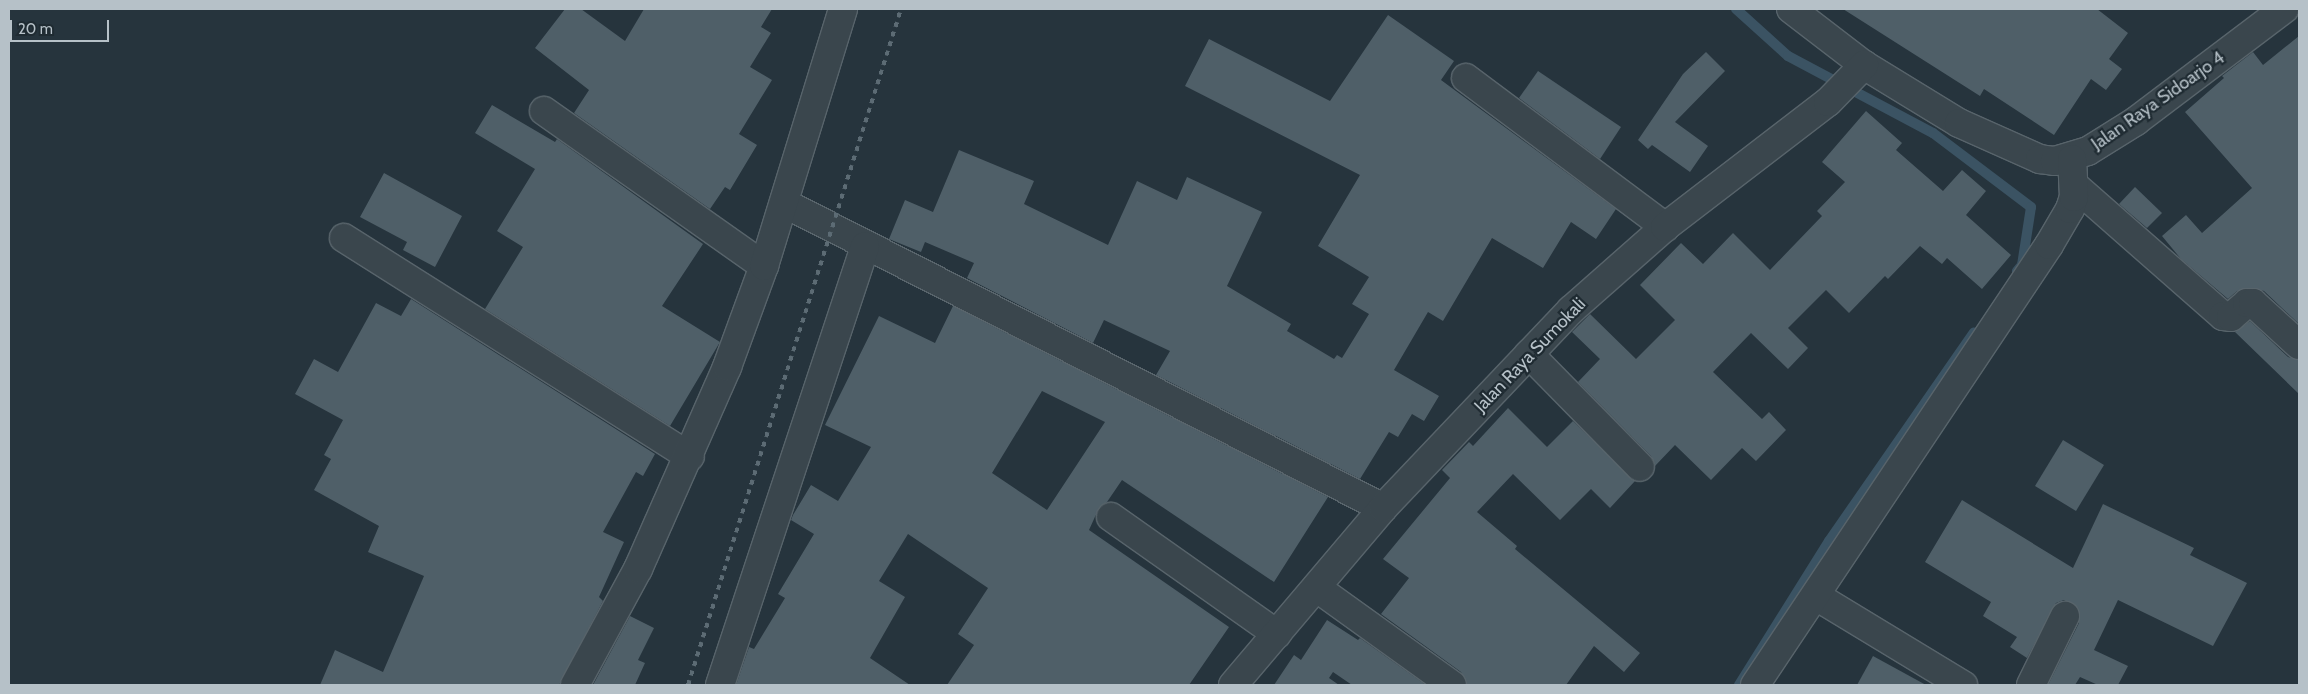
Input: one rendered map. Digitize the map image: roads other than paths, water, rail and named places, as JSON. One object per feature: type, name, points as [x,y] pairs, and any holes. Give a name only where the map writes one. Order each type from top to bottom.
[{"type":"street","points":[[575,685],[638,569],[690,457],[764,266],[843,9]]},
{"type":"street","name":"Jalan Raya Sidoarjo 4","points":[[1792,9],[1852,79],[2048,161],[2072,159],[2136,121],[2284,9]]},
{"type":"street","points":[[1466,78],[1665,227]]},
{"type":"street","name":"Jalan Raya Sumokali","points":[[1233,685],[1383,508],[1571,310],[1665,227],[1741,172],[1852,79]]},
{"type":"street","points":[[544,111],[764,266]]},
{"type":"street","points":[[1755,685],[2049,245],[2070,209],[2075,186],[2072,159]]},
{"type":"street","points":[[2075,186],[2223,316],[2231,317],[2247,303],[2254,304],[2299,345]]},
{"type":"street","points":[[784,203],[865,246],[1383,508]]},
{"type":"street","points":[[344,238],[690,457]]},
{"type":"street","points":[[720,685],[865,246]]},
{"type":"street","points":[[1529,354],[1640,467]]},
{"type":"street","points":[[1111,517],[1277,634]]},
{"type":"street","points":[[1317,588],[1452,685]]},
{"type":"street","points":[[1816,596],[1963,685]]},
{"type":"street","points":[[2031,685],[2065,616]]},
{"type":"waterway","points":[[1736,9],[1788,56],[1933,133],[2031,207],[2022,265],[2017,271]]},
{"type":"waterway","points":[[1739,685],[1829,541],[1974,332]]},
{"type":"railway","points":[[688,685],[901,9]]}]
